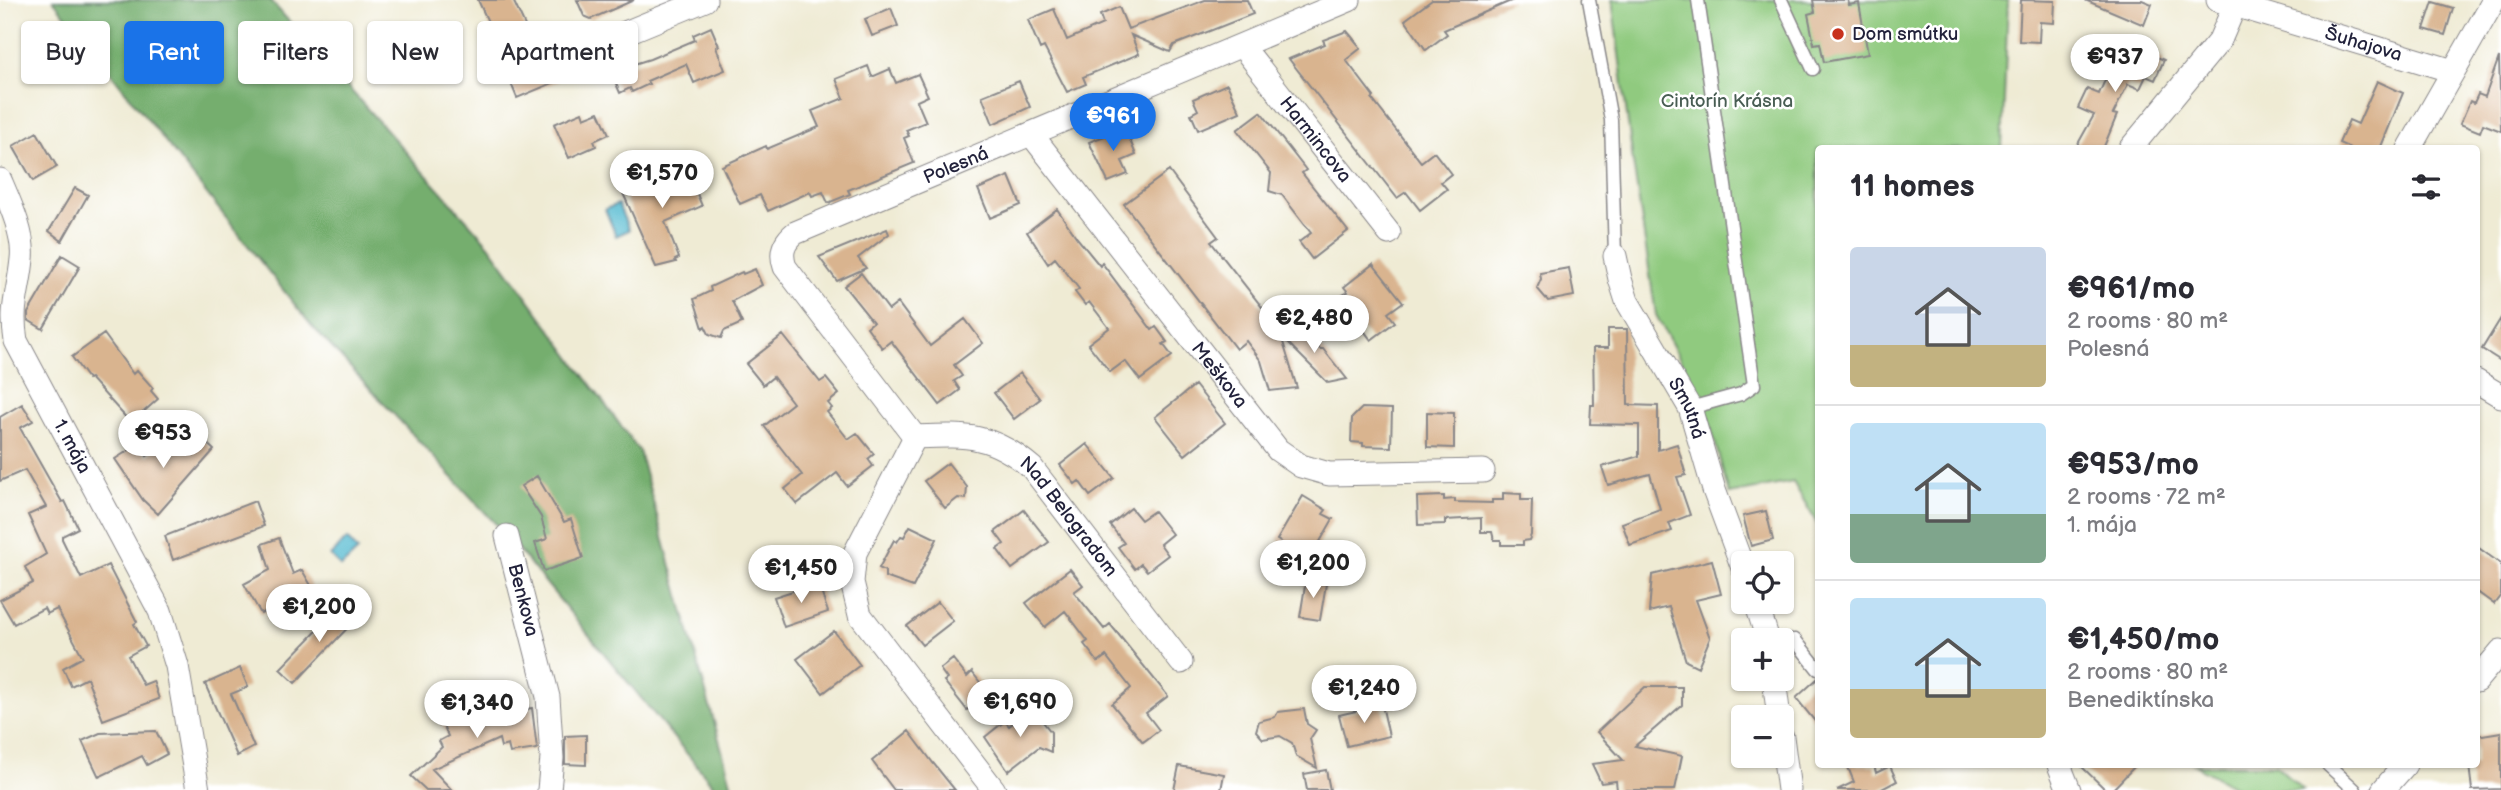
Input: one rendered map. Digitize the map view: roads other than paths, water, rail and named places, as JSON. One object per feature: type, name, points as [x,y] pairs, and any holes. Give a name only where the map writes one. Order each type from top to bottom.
[{"type":"street","points":[[638,28],[705,0]]},
{"type":"street","name":"Polesná","points":[[915,437],[785,267],[782,257],[788,239],[795,233],[1349,0]]},
{"type":"street","points":[[2411,145],[2494,0]]},
{"type":"street","name":"Šuhajova","points":[[2133,145],[2220,40],[2227,3],[2453,71]]},
{"type":"street","name":"Harmincova","points":[[1242,46],[1389,233]]},
{"type":"street","name":"Meškova","points":[[1031,134],[1278,450],[1289,459],[1307,469],[1329,474],[1483,471]]},
{"type":"street","name":"1. mája","points":[[0,180],[16,218],[23,256],[12,319],[16,341],[160,611],[177,666],[198,790]]},
{"type":"street","name":"Smutná","points":[[1615,256],[1627,301],[1690,408],[1714,491],[1737,551]]},
{"type":"street","points":[[2480,383],[2501,396]]},
{"type":"street","name":"Nad Belogradom","points":[[915,437],[956,435],[980,438],[1002,445],[1017,455],[1032,468],[1181,662]]},
{"type":"street","points":[[915,437],[855,553],[852,582],[855,599],[860,615],[994,790]]},
{"type":"street","name":"Benkova","points":[[508,536],[548,697],[552,758],[549,790]]},
{"type":"street","points":[[2480,676],[2501,651]]},
{"type":"street","points":[[1786,768],[1789,790]]},
{"type":"street","points":[[2060,768],[2069,790]]},
{"type":"street","points":[[2383,790],[2402,768]]},
{"type":"lane","points":[[1589,0],[1611,120],[1615,256]]},
{"type":"lane","points":[[1690,408],[1741,394],[1754,385],[1698,0]]},
{"type":"lane","points":[[1781,0],[1813,69]]},
{"type":"lane","points":[[1794,640],[1815,665]]},
{"type":"lane","points":[[2331,768],[2355,790]]},
{"type":"water","points":[[618,204],[629,230],[616,236],[605,209]]},
{"type":"water","points":[[347,539],[358,551],[341,567],[330,556]]},
{"type":"place","name":"Dom smútku","points":[[1838,34]]},
{"type":"park label","name":"Cintorín Krásna","points":[[1727,101]]}]
